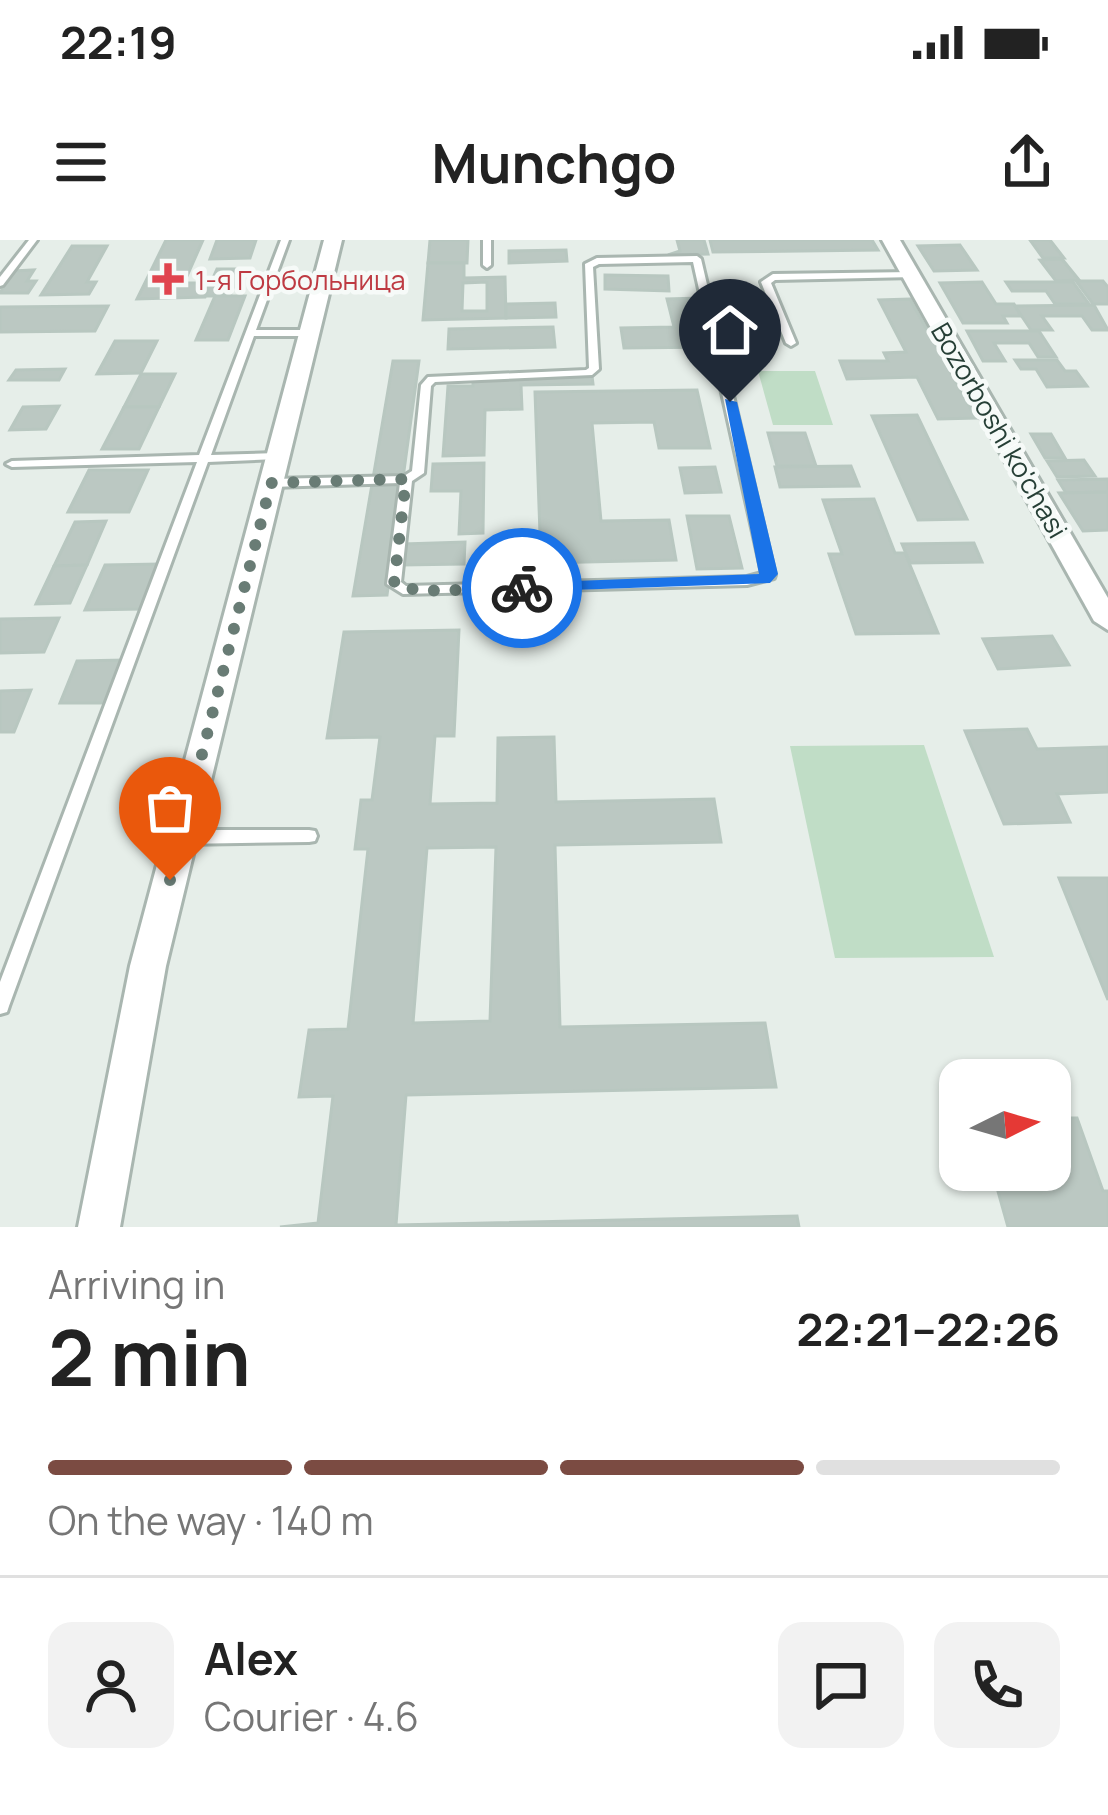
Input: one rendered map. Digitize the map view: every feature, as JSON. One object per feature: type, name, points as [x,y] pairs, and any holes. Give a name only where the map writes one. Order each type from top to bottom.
[{"type":"street","points":[[99,1227],[148,966],[333,240]]},
{"type":"street","name":"Bozorboshi ko'chasi","points":[[891,240],[1108,621]]},
{"type":"lane","points":[[0,283],[33,240]]},
{"type":"lane","points":[[0,1006],[285,240]]},
{"type":"lane","points":[[487,240],[487,265]]},
{"type":"lane","points":[[11,464],[206,458],[274,470],[406,479],[418,473],[426,385],[432,379],[588,374],[594,369],[588,266],[698,259],[769,574],[747,581],[403,590],[394,584],[406,479]]},
{"type":"lane","points":[[791,343],[766,282],[773,277],[912,275]]},
{"type":"lane","points":[[253,333],[308,333]]},
{"type":"lane","points":[[180,838],[308,836]]},
{"type":"green space","points":[[758,371],[815,371],[833,425],[773,425]]},
{"type":"green space","points":[[924,745],[994,957],[835,958],[790,746]]},
{"type":"building","points":[[166,240],[203,240],[184,283],[210,283],[205,297],[137,299]]},
{"type":"building","points":[[217,240],[256,240],[250,258],[210,259]]},
{"type":"building","points":[[430,240],[468,240],[467,263],[428,263]]},
{"type":"building","points":[[677,240],[704,240],[708,254],[668,255],[680,251]]},
{"type":"building","points":[[710,240],[872,240],[878,250],[713,252]]},
{"type":"building","points":[[1030,240],[1050,240],[1064,258],[1043,258]]},
{"type":"building","points":[[960,245],[977,270],[934,271],[918,246]]},
{"type":"building","points":[[72,246],[107,246],[87,282],[96,282],[89,294],[41,295]]},
{"type":"building","points":[[566,250],[567,261],[509,263],[509,251]]},
{"type":"building","points":[[1062,259],[1079,280],[1056,281],[1040,260]]},
{"type":"building","points":[[428,263],[464,263],[464,278],[505,277],[506,318],[423,320]],"holes":[[[487,282],[487,311],[462,311],[463,283]]]},
{"type":"building","points":[[217,269],[241,269],[230,296],[205,296]]},
{"type":"building","points":[[34,270],[27,281],[36,281],[28,293],[0,293],[13,271]]},
{"type":"building","points":[[605,275],[668,276],[669,291],[605,289]]},
{"type":"building","points":[[1076,281],[1103,281],[1108,287],[1108,304],[1093,304]]},
{"type":"building","points":[[982,282],[996,304],[1014,304],[1021,316],[1003,316],[1007,323],[963,323],[940,283]]},
{"type":"building","points":[[1006,282],[1073,282],[1089,304],[1055,304],[1046,291],[1012,291]]},
{"type":"building","points":[[215,296],[245,296],[228,340],[196,340]]},
{"type":"building","points":[[701,298],[715,347],[624,348],[621,328],[674,327],[667,299]]},
{"type":"building","points":[[910,299],[976,418],[938,419],[917,377],[847,379],[840,361],[888,361],[884,353],[906,352],[879,300]]},
{"type":"building","points":[[555,303],[556,317],[506,318],[506,304]]},
{"type":"building","points":[[1094,305],[1108,330],[1092,330],[1082,316],[1042,316],[1052,330],[1031,330],[1015,306]]},
{"type":"building","points":[[108,306],[95,331],[0,332],[0,307]]},
{"type":"building","points":[[553,327],[555,347],[448,349],[449,329]]},
{"type":"building","points":[[967,331],[1039,331],[1056,357],[1038,357],[1029,343],[994,343],[1005,361],[983,361]]},
{"type":"building","points":[[115,341],[157,341],[141,373],[97,374]]},
{"type":"building","points":[[1015,360],[1057,360],[1065,371],[1076,371],[1087,386],[1047,387],[1036,369],[1021,369]]},
{"type":"building","points":[[393,361],[419,361],[387,595],[353,596]]},
{"type":"building","points":[[65,369],[59,380],[9,380],[16,370]]},
{"type":"building","points":[[141,374],[175,374],[159,407],[124,407]]},
{"type":"building","points":[[592,376],[593,384],[521,385],[522,409],[485,410],[484,455],[443,456],[448,386],[473,386],[473,379]]},
{"type":"building","points":[[697,390],[710,448],[659,448],[654,422],[592,423],[601,521],[669,520],[676,560],[541,563],[535,392]]},
{"type":"building","points":[[59,406],[46,429],[10,430],[23,407]]},
{"type":"building","points":[[124,407],[159,407],[139,449],[102,449]]},
{"type":"building","points":[[917,415],[967,519],[918,520],[872,416]]},
{"type":"building","points":[[768,433],[805,433],[816,466],[777,466]]},
{"type":"building","points":[[1031,434],[1051,434],[1065,458],[1045,458]]},
{"type":"building","points":[[1084,460],[1095,476],[1057,477],[1047,461]]},
{"type":"building","points":[[484,463],[483,533],[459,534],[461,491],[431,491],[433,464]]},
{"type":"building","points":[[851,466],[859,486],[780,487],[775,467]]},
{"type":"building","points":[[715,467],[721,492],[685,493],[680,468]]},
{"type":"building","points":[[89,470],[148,470],[129,512],[68,512]]},
{"type":"building","points":[[1108,479],[1108,492],[1066,493],[1058,480]]},
{"type":"building","points":[[1108,492],[1108,530],[1083,531],[1059,493]]},
{"type":"building","points":[[874,499],[895,553],[905,553],[938,633],[856,634],[829,554],[842,554],[823,500]]},
{"type":"building","points":[[687,516],[729,516],[742,568],[697,569]]},
{"type":"building","points":[[106,521],[87,565],[54,566],[75,522]]},
{"type":"building","points":[[465,542],[464,564],[402,565],[404,544]]},
{"type":"building","points":[[974,543],[982,562],[910,563],[902,544]]},
{"type":"building","points":[[159,564],[142,609],[85,610],[105,565]]},
{"type":"building","points":[[87,565],[70,603],[36,604],[54,566]]},
{"type":"building","points":[[59,618],[44,652],[0,653],[0,619]]},
{"type":"building","points":[[459,630],[454,736],[435,736],[430,804],[497,803],[498,738],[554,737],[556,802],[714,799],[721,842],[555,845],[560,1027],[765,1023],[776,1087],[406,1095],[396,1225],[797,1216],[799,1227],[280,1227],[318,1223],[333,1096],[299,1097],[309,1030],[348,1029],[368,849],[355,849],[361,800],[372,800],[380,737],[327,738],[344,632]],"holes":[[[496,847],[490,1021],[413,1023],[427,848]]]},
{"type":"building","points":[[1052,636],[1069,665],[998,669],[983,639]]},
{"type":"building","points":[[124,660],[108,703],[60,703],[77,661]]},
{"type":"building","points":[[31,690],[14,732],[0,732],[0,691]]},
{"type":"building","points":[[1027,729],[1037,749],[1108,747],[1108,792],[1057,794],[1070,822],[1004,824],[965,731]]},
{"type":"building","points":[[1059,878],[1108,878],[1108,1000]]},
{"type":"building","points":[[1071,1118],[1077,1118],[1103,1191],[1108,1191],[1108,1227],[1008,1227],[998,1191],[1071,1191]]},
{"type":"way so far","points":[[170,880],[271,483],[406,479],[394,584],[420,591],[522,588]]},
{"type":"place","name":"1-я Горбольница","points":[[168,279]]},
{"type":"route","points":[[522,588],[764,580],[769,574],[730,402]]}]
